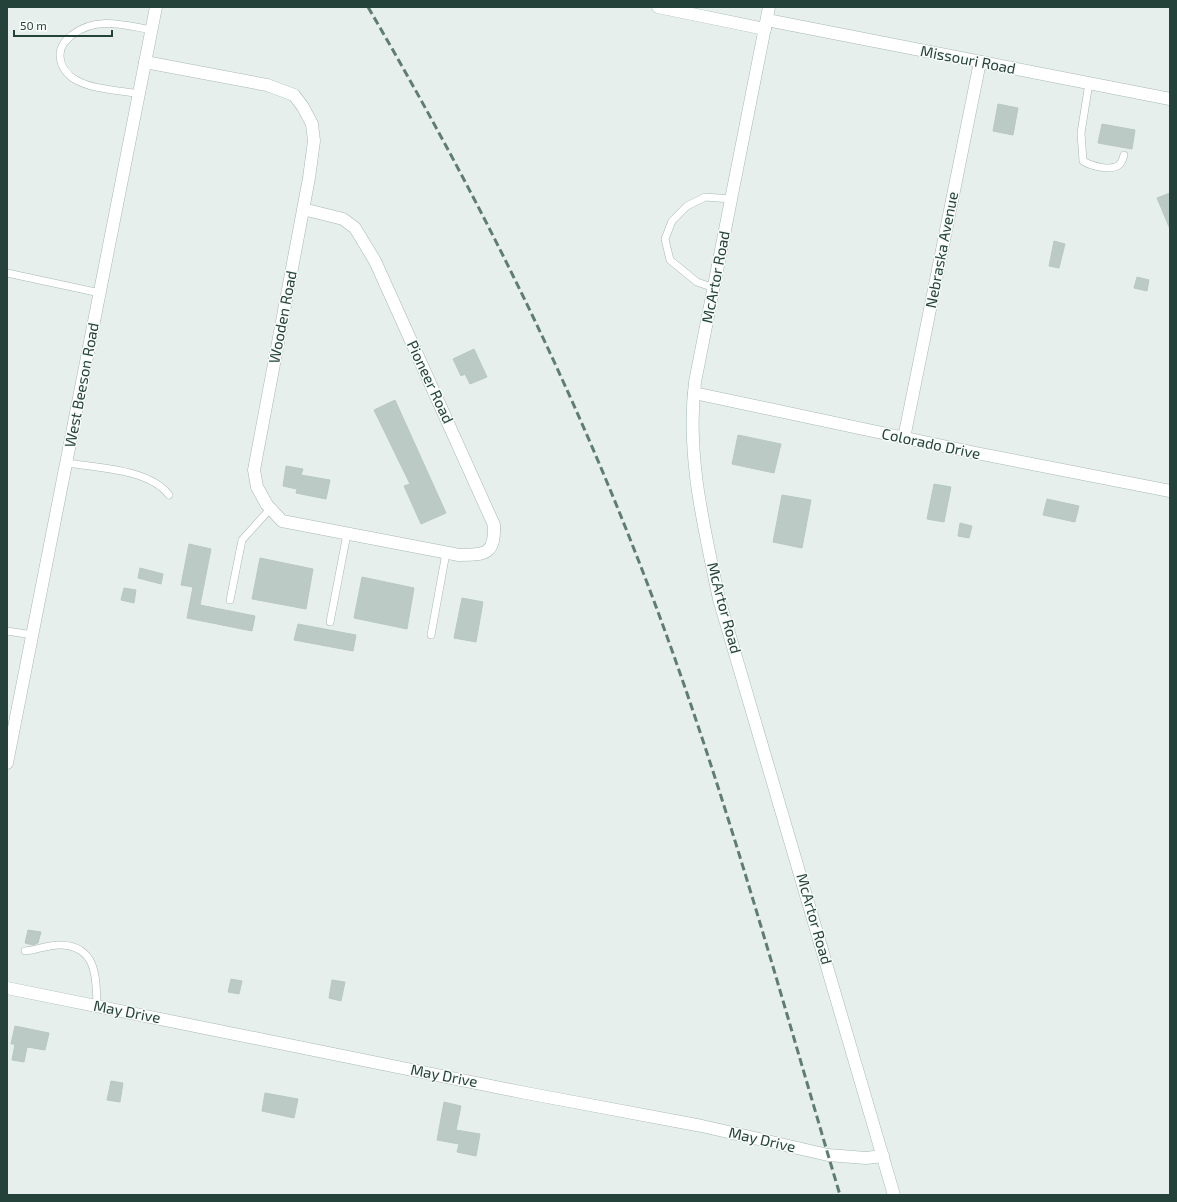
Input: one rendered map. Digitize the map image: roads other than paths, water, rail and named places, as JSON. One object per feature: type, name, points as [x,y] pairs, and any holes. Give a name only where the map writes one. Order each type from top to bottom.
[{"type":"street","name":"West Beeson Road","points":[[7,763],[156,7]]},
{"type":"street","name":"Missouri Road","points":[[658,7],[766,24],[980,62],[1170,99]]},
{"type":"street","name":"McArtor Road","points":[[769,7],[694,393],[693,447],[699,502],[719,599],[894,1195]]},
{"type":"street","name":"Wooden Road","points":[[145,62],[267,85],[294,95],[303,107],[312,124],[314,141],[304,209],[254,470],[256,487],[270,508],[282,521],[446,553]]},
{"type":"street","name":"Nebraska Avenue","points":[[904,438],[980,62]]},
{"type":"street","name":"Pioneer Road","points":[[304,209],[342,219],[355,228],[375,261],[494,525],[495,540],[490,550],[476,555],[446,553]]},
{"type":"street","name":"Colorado Drive","points":[[694,393],[904,438],[1170,491]]},
{"type":"street","name":"May Drive","points":[[7,988],[511,1090],[702,1126],[828,1155],[866,1158],[882,1156]]},
{"type":"lane","points":[[139,94],[94,86],[78,81],[69,76],[60,59],[60,49],[65,40],[77,31],[96,24],[110,22],[152,30]]},
{"type":"lane","points":[[1089,83],[1081,133],[1083,162],[1089,165],[1113,168],[1120,164],[1124,155]]},
{"type":"lane","points":[[714,288],[697,282],[670,260],[665,239],[672,221],[687,206],[705,197],[731,199]]},
{"type":"lane","points":[[7,274],[100,293]]},
{"type":"lane","points":[[67,463],[134,474],[152,480],[162,486],[169,495]]},
{"type":"lane","points":[[230,600],[242,540],[270,508]]},
{"type":"lane","points":[[330,622],[347,534]]},
{"type":"lane","points":[[431,635],[446,553]]},
{"type":"lane","points":[[7,631],[33,635]]},
{"type":"lane","points":[[25,951],[63,944],[83,952],[95,970],[97,1006]]},
{"type":"railway","points":[[368,7],[442,138],[477,204],[543,338],[604,475],[632,544],[691,704],[718,786],[768,949],[840,1195]]}]
